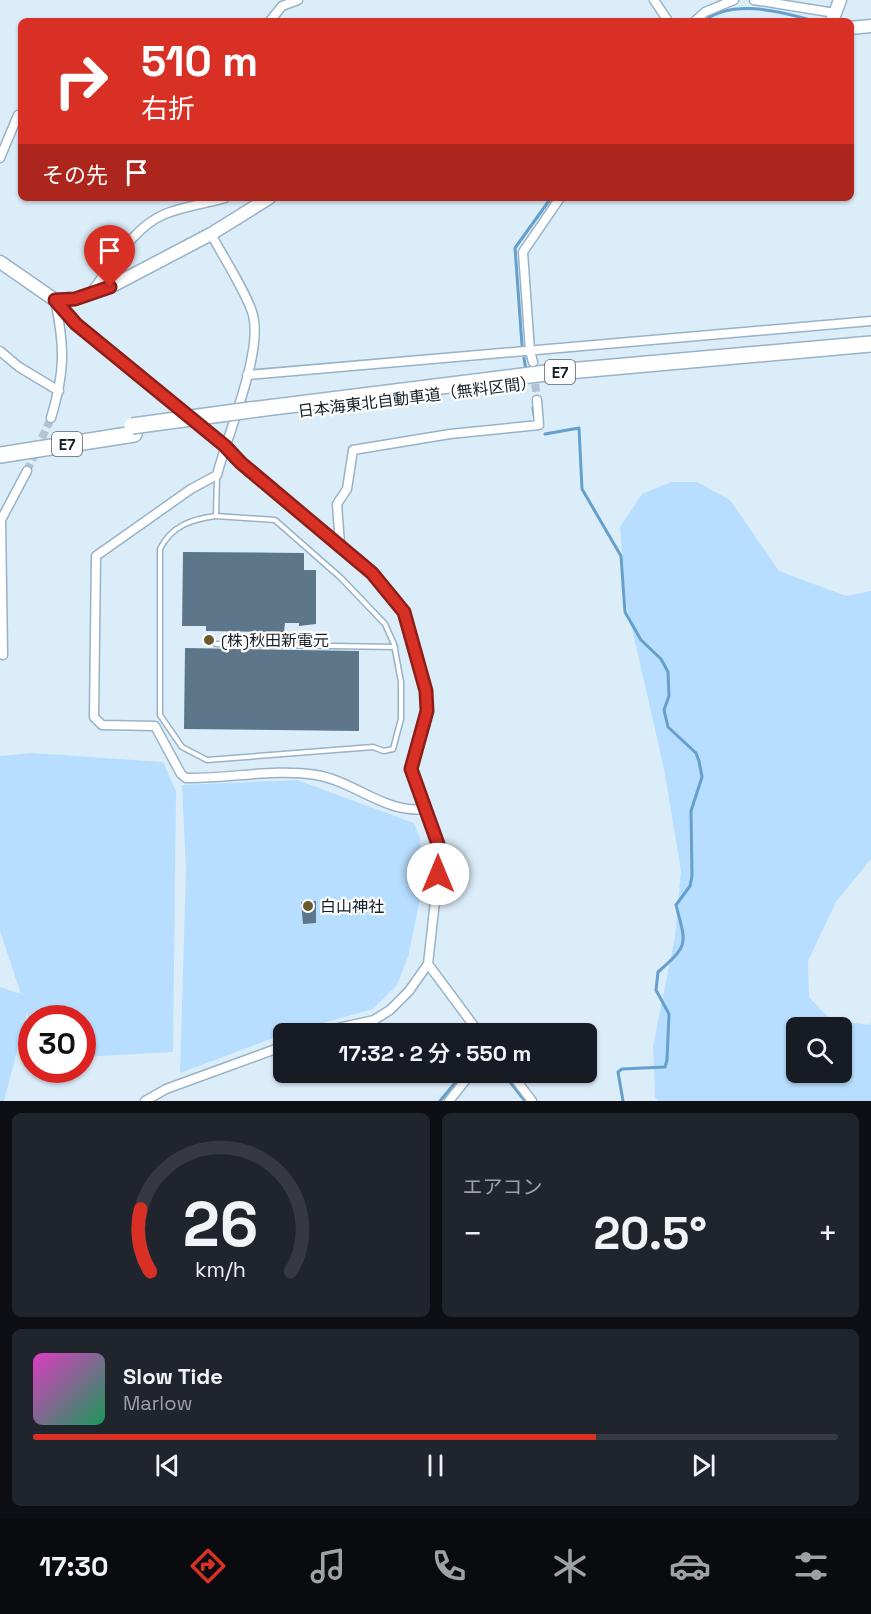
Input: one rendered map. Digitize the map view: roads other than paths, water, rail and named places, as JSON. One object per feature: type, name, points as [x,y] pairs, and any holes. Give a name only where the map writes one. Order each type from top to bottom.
[{"type":"highway","name":"日本海東北自動車道（無料区間）","points":[[0,446],[546,373],[871,344]]},
{"type":"highway","name":"日本海東北自動車道（無料区間）","points":[[251,413],[638,373],[871,354]]},
{"type":"highway","name":"日本海東北自動車道（無料区間）","points":[[0,455],[133,430]]},
{"type":"street","points":[[272,18],[282,6],[298,0]]},
{"type":"street","points":[[654,0],[666,18]]},
{"type":"street","points":[[699,18],[721,2],[734,0]]},
{"type":"street","points":[[754,0],[834,17],[840,0]]},
{"type":"street","points":[[854,28],[871,26]]},
{"type":"street","points":[[0,158],[18,115]]},
{"type":"street","points":[[90,294],[135,237],[152,222],[180,209],[211,201]]},
{"type":"street","points":[[55,300],[75,299],[110,287],[211,234],[264,201]]},
{"type":"street","points":[[533,362],[530,351],[523,252],[558,201]]},
{"type":"street","points":[[211,234],[253,314],[255,334],[247,375],[217,475],[191,489],[96,556],[94,717],[102,725],[155,726],[181,774],[186,778],[296,773],[317,775],[391,805],[410,810],[425,808]]},
{"type":"street","points":[[0,262],[55,300],[76,324],[225,446],[241,463],[340,545],[372,573],[404,612],[426,691],[425,726],[411,769],[438,844],[438,874],[428,964],[409,991],[390,1010],[374,1020],[360,1023]]},
{"type":"street","points":[[51,418],[59,391],[63,342],[55,300]]},
{"type":"street","points":[[247,375],[871,321]]},
{"type":"street","points":[[0,351],[19,367],[59,391]]},
{"type":"street","points":[[340,545],[337,504],[347,489],[353,450],[450,434],[539,425],[537,400]]},
{"type":"street","points":[[3,655],[1,520],[27,471]]},
{"type":"street","points":[[428,964],[472,1023]]},
{"type":"street","points":[[145,1101],[166,1089],[273,1050]]},
{"type":"street","points":[[449,1101],[463,1083]]},
{"type":"street","points":[[518,1083],[532,1101]]},
{"type":"lane","points":[[216,516],[217,475]]},
{"type":"lane","points":[[216,516],[266,518],[282,525],[341,578],[385,624],[395,647],[401,682],[401,719],[393,749],[384,751],[373,747],[207,760],[182,747],[160,715],[160,549],[171,533],[192,519],[216,516]]},
{"type":"lane","points":[[216,644],[395,647]]},
{"type":"waterway","points":[[710,18],[740,9],[768,10],[803,18]]},
{"type":"waterway","points":[[522,345],[515,248],[549,201]]},
{"type":"waterway","points":[[524,358],[526,370]]},
{"type":"waterway","points":[[533,408],[534,415]]},
{"type":"waterway","points":[[545,434],[579,428],[582,489],[621,556],[625,612],[641,640],[661,659],[668,672],[669,696],[664,710],[668,727],[696,753],[702,777],[691,811],[692,876],[690,886],[676,905],[683,943],[676,955],[658,972],[656,990],[669,1014],[667,1060],[665,1067],[622,1069],[618,1072],[623,1101]]},
{"type":"waterway","points":[[440,1101],[455,1083]]},
{"type":"waterway","points":[[511,1083],[525,1101]]},
{"type":"tunnel","points":[[534,372],[537,400]]},
{"type":"tunnel","points":[[27,471],[51,418]]},
{"type":"place","name":"(株)秋田新電元","points":[[209,640]]},
{"type":"place","name":"白山神社","points":[[308,906]]}]
